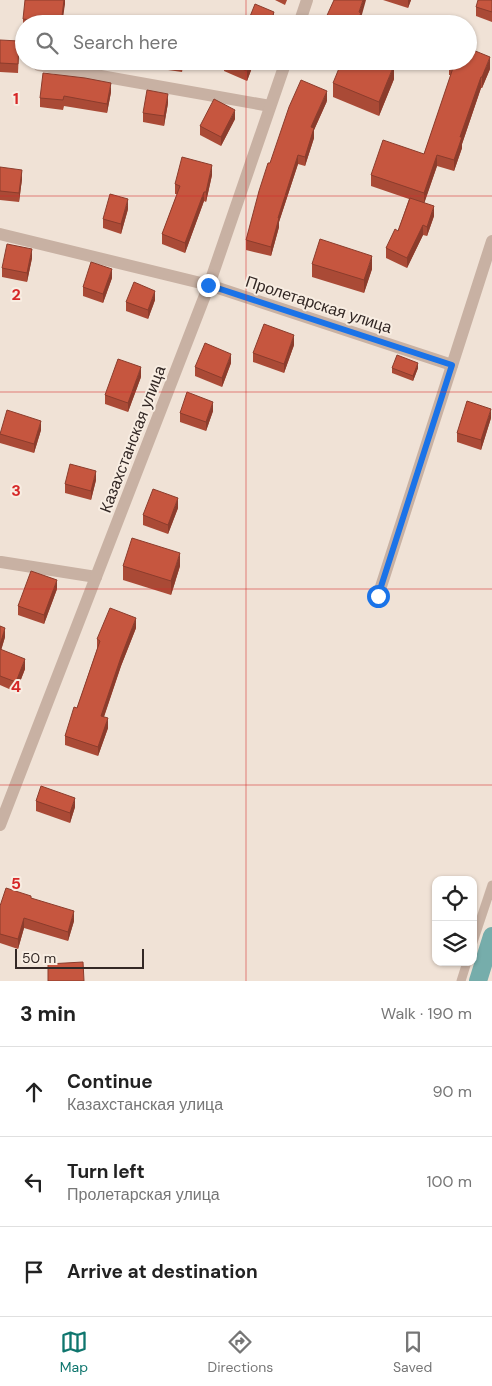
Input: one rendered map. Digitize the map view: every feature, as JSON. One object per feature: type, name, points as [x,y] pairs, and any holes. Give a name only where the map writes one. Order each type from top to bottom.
[{"type":"street","points":[[301,15],[307,0]]},
{"type":"street","points":[[67,70],[270,106]]},
{"type":"street","name":"Казахстанская улица","points":[[0,825],[208,285],[283,70]]},
{"type":"street","name":"Пролетарская улица","points":[[0,234],[208,285],[452,365]]},
{"type":"street","points":[[378,596],[492,241]]},
{"type":"street","points":[[1,562],[96,577]]},
{"type":"lane","points":[[477,930],[492,885]]},
{"type":"lane","points":[[461,981],[466,966]]},
{"type":"building","points":[[25,0],[64,0],[62,15],[23,15]]},
{"type":"building","points":[[334,0],[363,0],[360,15],[327,15]]},
{"type":"building","points":[[478,0],[492,0],[492,12],[476,7]]},
{"type":"building","points":[[255,4],[274,12],[273,15],[251,15]]},
{"type":"building","points":[[0,40],[15,41],[15,64],[0,63]]},
{"type":"building","points":[[477,52],[490,57],[460,137],[462,137],[454,160],[437,155],[424,193],[371,175],[383,140],[424,154],[452,70],[477,70]]},
{"type":"building","points":[[338,70],[392,70],[379,102],[333,83]]},
{"type":"building","points":[[43,73],[111,83],[107,104],[64,96],[63,100],[40,98]]},
{"type":"building","points":[[301,80],[327,91],[311,127],[314,128],[305,157],[298,155],[271,247],[246,240],[268,163],[270,163],[289,107]]},
{"type":"building","points":[[147,90],[168,94],[164,116],[143,113]]},
{"type":"building","points":[[214,99],[235,110],[221,137],[200,126]]},
{"type":"building","points":[[182,157],[212,165],[206,192],[204,192],[185,243],[162,234],[180,186],[175,184]]},
{"type":"building","points":[[0,167],[22,170],[19,193],[0,191]]},
{"type":"building","points":[[110,194],[128,199],[121,224],[103,219]]},
{"type":"building","points":[[410,198],[434,206],[427,227],[423,225],[407,258],[386,248],[395,229],[398,231]]},
{"type":"building","points":[[320,239],[372,256],[364,280],[312,264]]},
{"type":"building","points":[[7,244],[32,249],[27,273],[2,268]]},
{"type":"building","points":[[91,262],[112,269],[103,294],[83,287]]},
{"type":"building","points":[[134,282],[155,291],[148,310],[126,302]]},
{"type":"building","points":[[264,324],[294,335],[284,364],[253,353]]},
{"type":"building","points":[[205,343],[231,354],[222,378],[195,367]]},
{"type":"building","points":[[397,355],[418,363],[413,376],[392,368]]},
{"type":"building","points":[[118,359],[141,367],[128,403],[105,395]]},
{"type":"building","points":[[187,392],[213,402],[206,422],[180,413]]},
{"type":"building","points":[[467,401],[491,409],[481,440],[457,433]]},
{"type":"building","points":[[7,410],[41,421],[34,444],[0,434]]},
{"type":"building","points":[[70,464],[96,471],[91,491],[65,484]]},
{"type":"building","points":[[153,489],[178,498],[168,525],[143,515]]},
{"type":"building","points":[[132,538],[180,553],[171,581],[123,566]]},
{"type":"building","points":[[31,571],[57,580],[44,615],[18,606]]},
{"type":"building","points":[[110,608],[136,618],[101,716],[108,718],[98,747],[65,736],[74,707],[77,708],[100,641],[97,639]]},
{"type":"building","points":[[0,626],[5,628],[0,645]]},
{"type":"building","points":[[0,649],[25,659],[16,682],[0,676]]},
{"type":"building","points":[[41,786],[75,798],[70,813],[36,801]]},
{"type":"building","points":[[6,888],[74,911],[68,932],[24,918],[18,939],[0,934],[0,906]]},
{"type":"building","points":[[83,962],[84,981],[48,981],[48,964]]},
{"type":"waterway","points":[[478,981],[492,936]]},
{"type":"route","points":[[208,285],[452,365],[378,596]]}]
